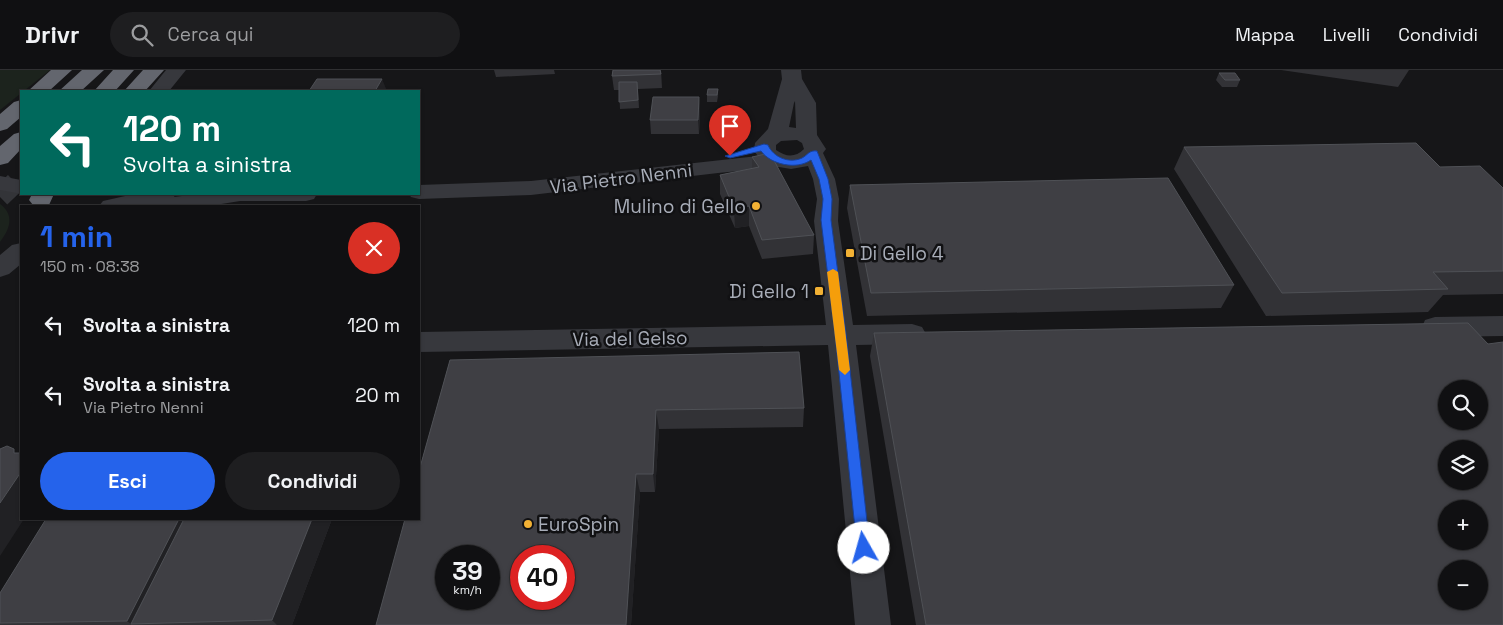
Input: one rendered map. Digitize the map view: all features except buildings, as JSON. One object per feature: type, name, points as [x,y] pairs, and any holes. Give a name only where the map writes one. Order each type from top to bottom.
[{"type":"highway","points":[[39,90],[62,70]]},
{"type":"highway","points":[[71,90],[94,70]]},
{"type":"highway","points":[[105,90],[124,70]]},
{"type":"highway","points":[[135,90],[154,70]]},
{"type":"highway","points":[[0,158],[20,139]]},
{"type":"street","points":[[160,90],[176,70]]},
{"type":"street","points":[[792,74],[806,103],[810,146],[824,179],[828,199],[826,220],[841,334],[873,625]]},
{"type":"street","points":[[777,152],[792,74]]},
{"type":"street","name":"Via Pietro Nenni","points":[[420,192],[545,187],[718,166],[777,152],[795,134],[810,146]]},
{"type":"street","points":[[777,152],[806,160],[810,146]]},
{"type":"street","points":[[777,152],[804,176],[826,220]]},
{"type":"street","points":[[0,183],[20,187]]},
{"type":"street","points":[[116,205],[160,195]]},
{"type":"street","points":[[169,205],[223,195]]},
{"type":"street","points":[[0,268],[20,251]]},
{"type":"street","points":[[0,268],[20,260]]},
{"type":"street","points":[[1414,327],[1503,326]]},
{"type":"street","name":"Via del Gelso","points":[[420,342],[940,333]]},
{"type":"shaded area","points":[[0,70],[50,70],[25,90],[20,90],[20,94],[0,110]]},
{"type":"shaded area","points":[[0,204],[8,213],[9,222],[0,242]]},
{"type":"tunnel","points":[[0,197],[20,178]]},
{"type":"slow traffic","points":[[833,272],[845,370]]},
{"type":"place","name":"Mulino di Gello","points":[[756,206]]},
{"type":"place","name":"Di Gello 4","points":[[850,253]]},
{"type":"place","name":"Di Gello 1","points":[[819,291]]},
{"type":"place","name":"EuroSpin","points":[[528,524]]},
{"type":"route","points":[[730,156],[764,147],[768,155],[773,158],[792,163],[806,160],[813,153],[824,179],[828,199],[826,220],[841,334],[864,548]]}]
